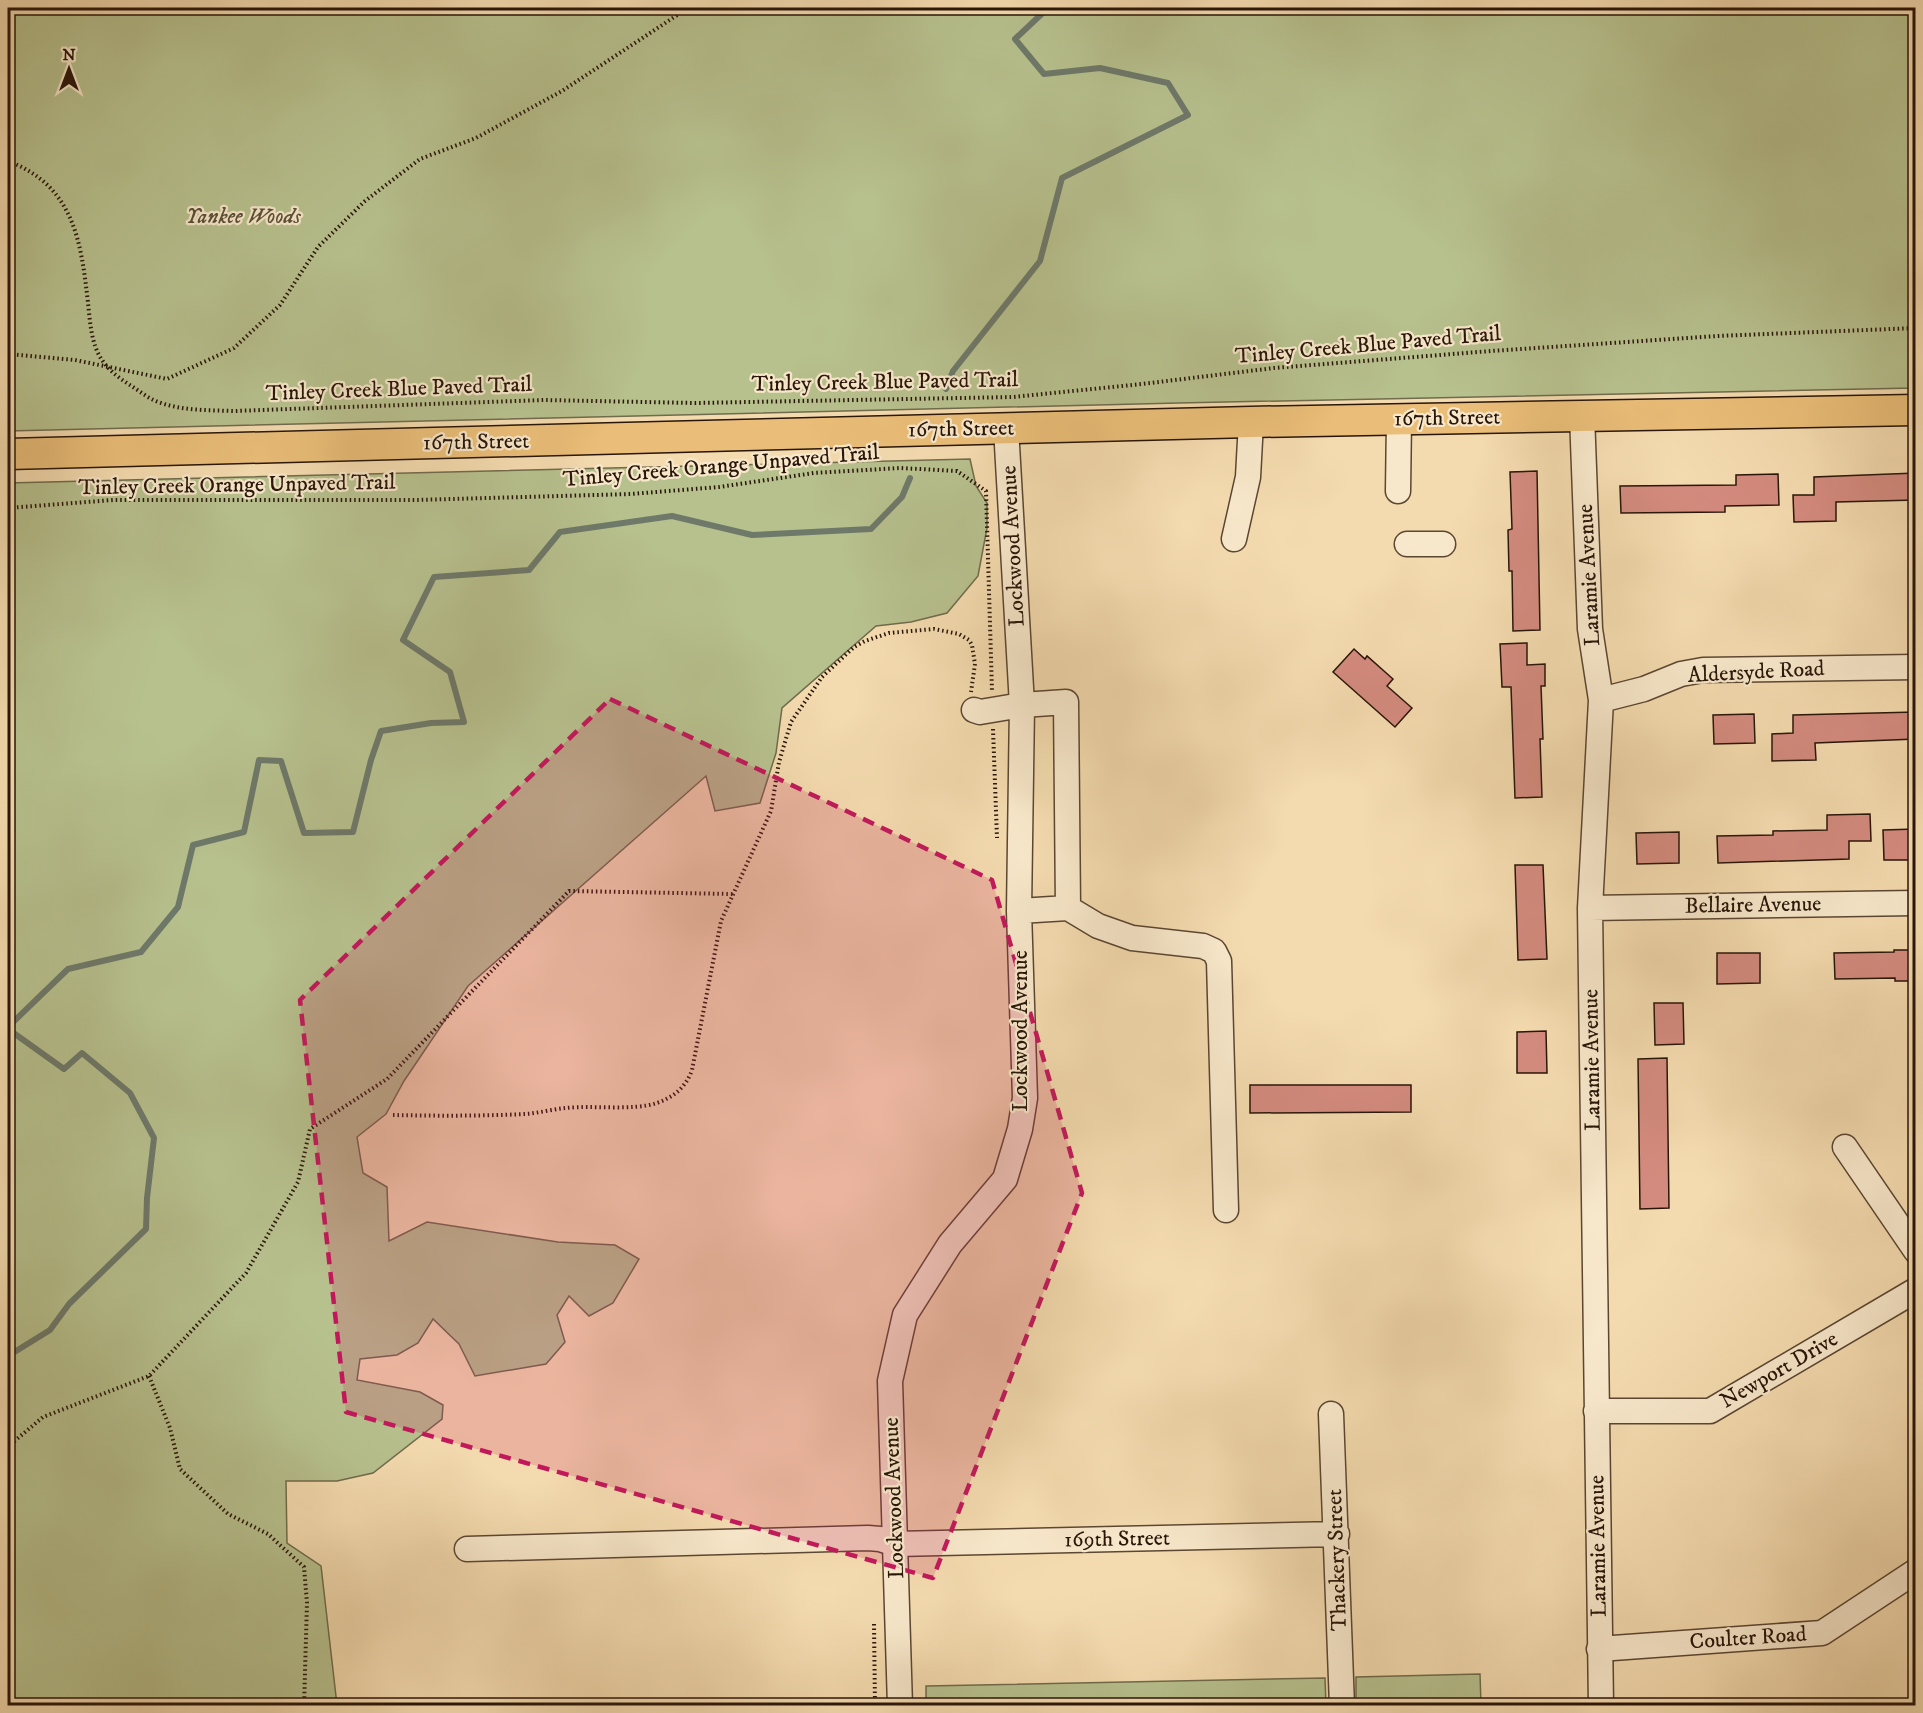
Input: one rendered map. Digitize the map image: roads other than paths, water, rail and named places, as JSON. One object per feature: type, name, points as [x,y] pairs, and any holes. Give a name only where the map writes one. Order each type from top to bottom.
[{"type":"main road","name":"167th Street","points":[[8,454],[1251,422],[1916,410]]},
{"type":"street","name":"Laramie Avenue","points":[[1582,415],[1590,630],[1601,700],[1590,908],[1601,1706]]},
{"type":"street","points":[[1398,491],[1399,419]]},
{"type":"street","points":[[1234,539],[1248,477],[1251,422]]},
{"type":"street","name":"Lockwood Avenue","points":[[900,1706],[890,1381],[905,1315],[950,1244],[1005,1179],[1020,1129],[1025,1098],[1019,911],[1022,705],[1006,428]]},
{"type":"street","points":[[1407,544],[1443,544]]},
{"type":"street","name":"Aldersyde Road","points":[[1601,700],[1644,689],[1681,674],[1703,670],[1916,667]]},
{"type":"street","points":[[983,710],[1066,702],[1068,908]]},
{"type":"street","name":"Bellaire Avenue","points":[[1590,908],[1916,903]]},
{"type":"street","points":[[1019,911],[1068,908],[1098,926],[1132,938],[1203,946],[1214,951],[1219,961],[1226,1210]]},
{"type":"street","points":[[1845,1147],[1916,1251]]},
{"type":"street","name":"Newport Drive","points":[[1596,1411],[1710,1411],[1916,1290]]},
{"type":"street","name":"Thackery Street","points":[[1331,1414],[1342,1706]]},
{"type":"street","name":"169th Street","points":[[467,1549],[868,1538],[896,1544],[1337,1534]]},
{"type":"street","name":"Coulter Road","points":[[1599,1649],[1822,1633],[1916,1572]]},
{"type":"waterway","points":[[946,389],[953,371],[1040,261],[1062,178],[1188,115],[1168,83],[1100,68],[1044,74],[1015,39],[1048,8]]},
{"type":"waterway","points":[[8,1027],[68,969],[141,952],[178,907],[193,845],[244,832],[259,760],[281,761],[304,833],[353,832],[371,760],[381,731],[431,723],[464,722],[450,672],[403,640],[434,577],[529,570],[560,532],[672,516],[752,535],[871,529],[902,497],[910,478]]},
{"type":"waterway","points":[[8,1029],[64,1069],[82,1053],[130,1093],[154,1138],[146,1229],[69,1304],[50,1330],[8,1356]]},
{"type":"park label","name":"Yankee Woods","points":[[243,216]]}]
